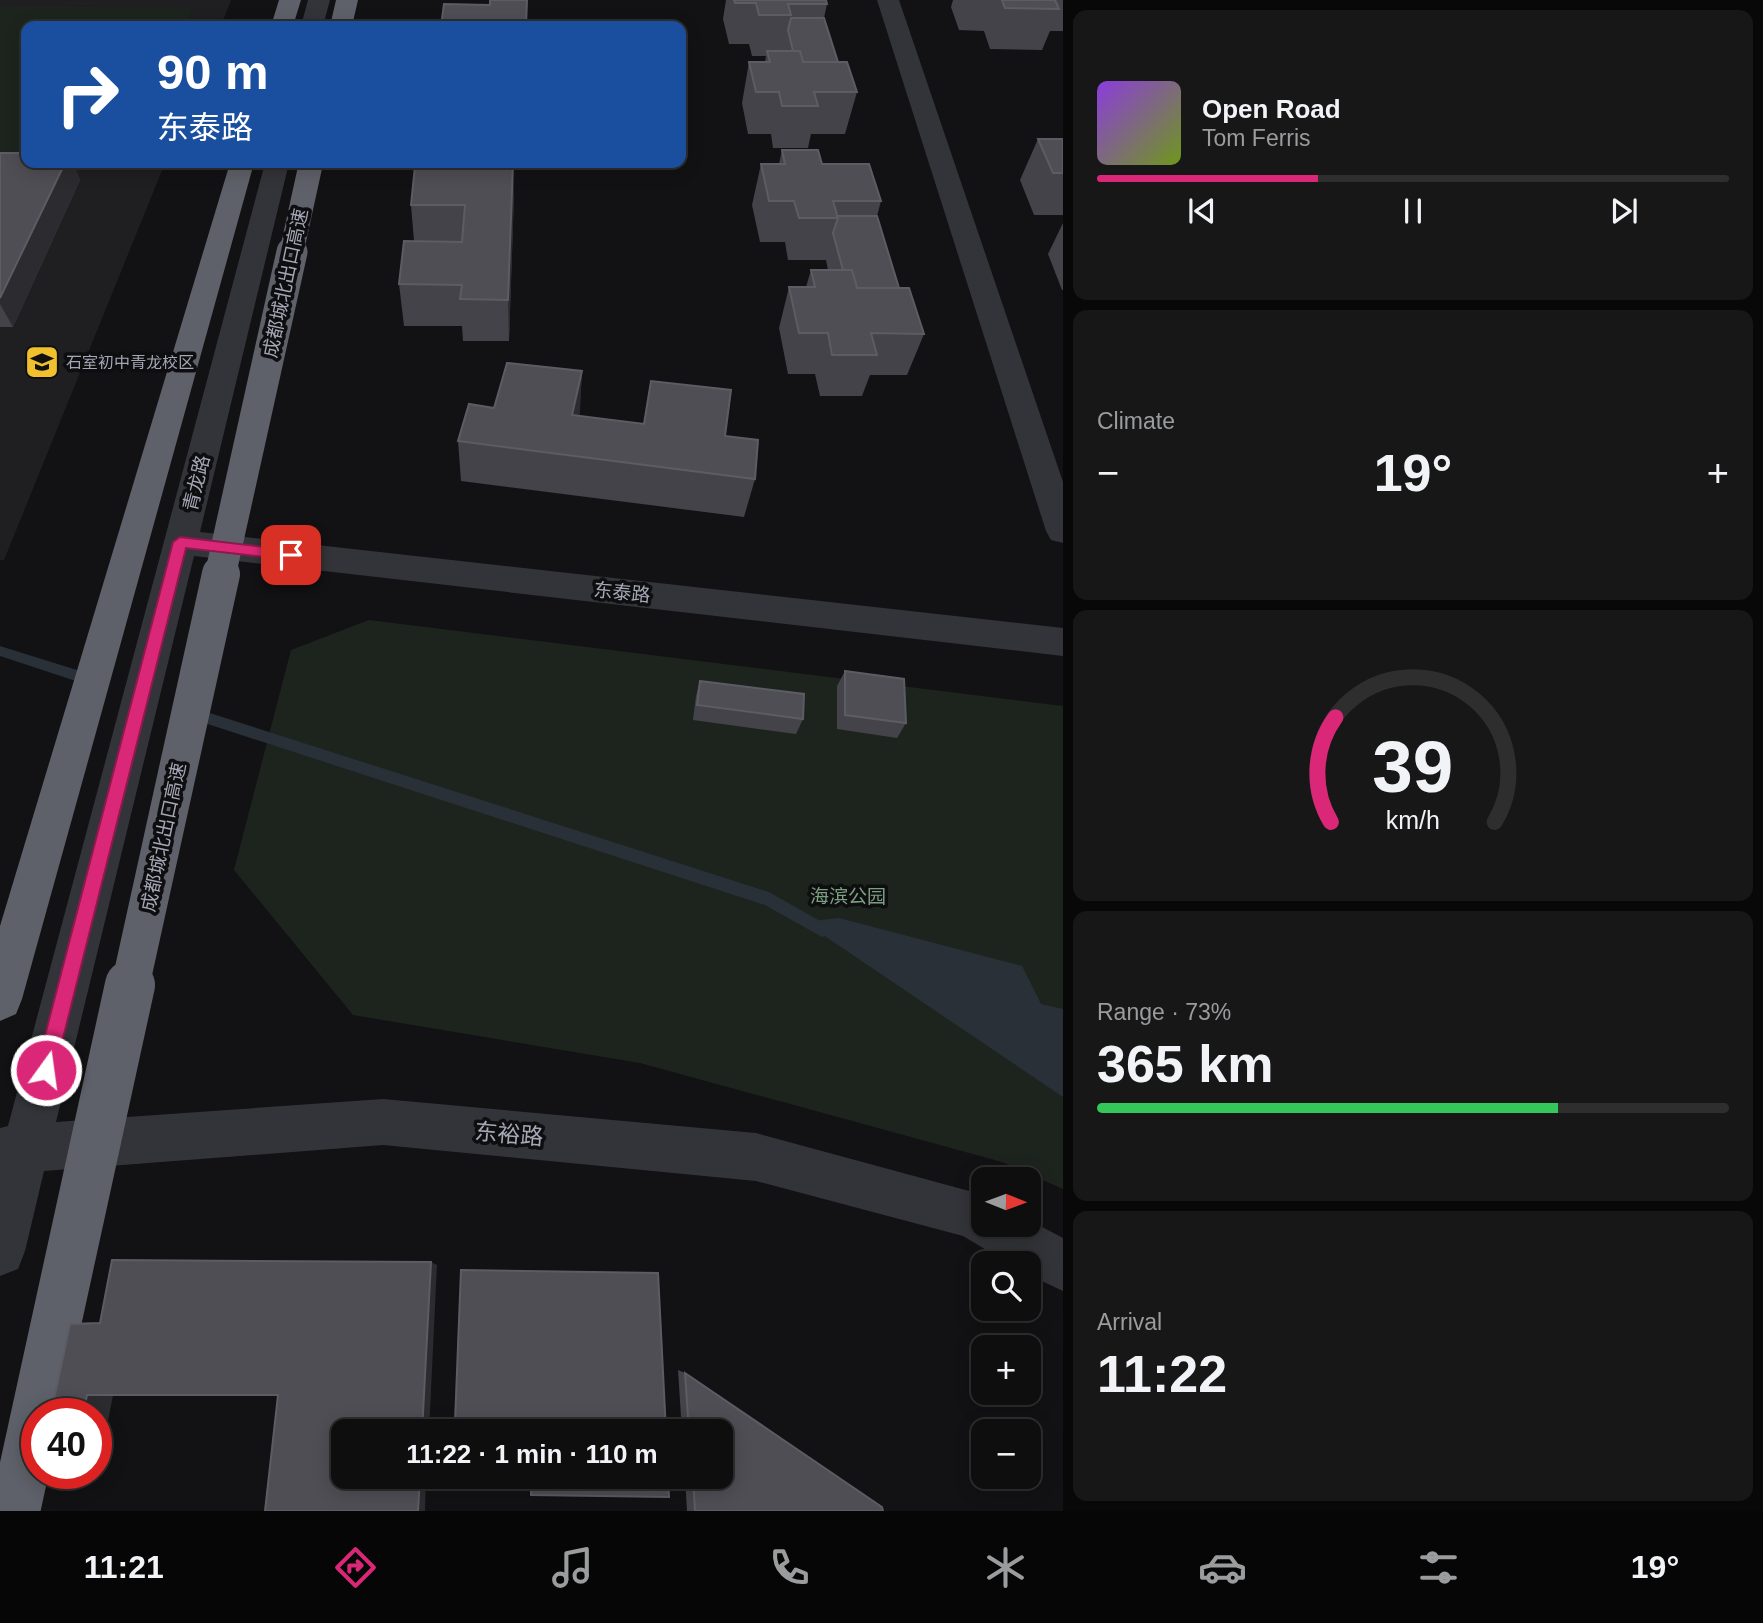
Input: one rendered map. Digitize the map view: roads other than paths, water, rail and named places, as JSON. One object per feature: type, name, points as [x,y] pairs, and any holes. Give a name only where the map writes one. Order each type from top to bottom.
[{"type":"highway","points":[[283,21],[289,0]]},
{"type":"highway","points":[[342,21],[347,0]]},
{"type":"highway","points":[[0,999],[241,168]]},
{"type":"highway","name":"成都城北出口高速","points":[[15,1511],[310,168]]},
{"type":"street","points":[[313,21],[319,0]]},
{"type":"street","points":[[888,0],[1063,531]]},
{"type":"street","name":"青龙路","points":[[0,1251],[13,1148],[180,542],[277,168]]},
{"type":"street","name":"东泰路","points":[[180,542],[1063,642]]},
{"type":"street","name":"东裕路","points":[[13,1148],[383,1122],[756,1157],[971,1214]]},
{"type":"street","points":[[1011,1237],[1063,1266]]},
{"type":"waterway","points":[[0,651],[91,680]]},
{"type":"waterway","points":[[191,713],[769,899],[822,930]]},
{"type":"place","name":"石室初中青龙校区","points":[[42,362]]},
{"type":"park label","name":"海滨公园","points":[[848,896]]}]
